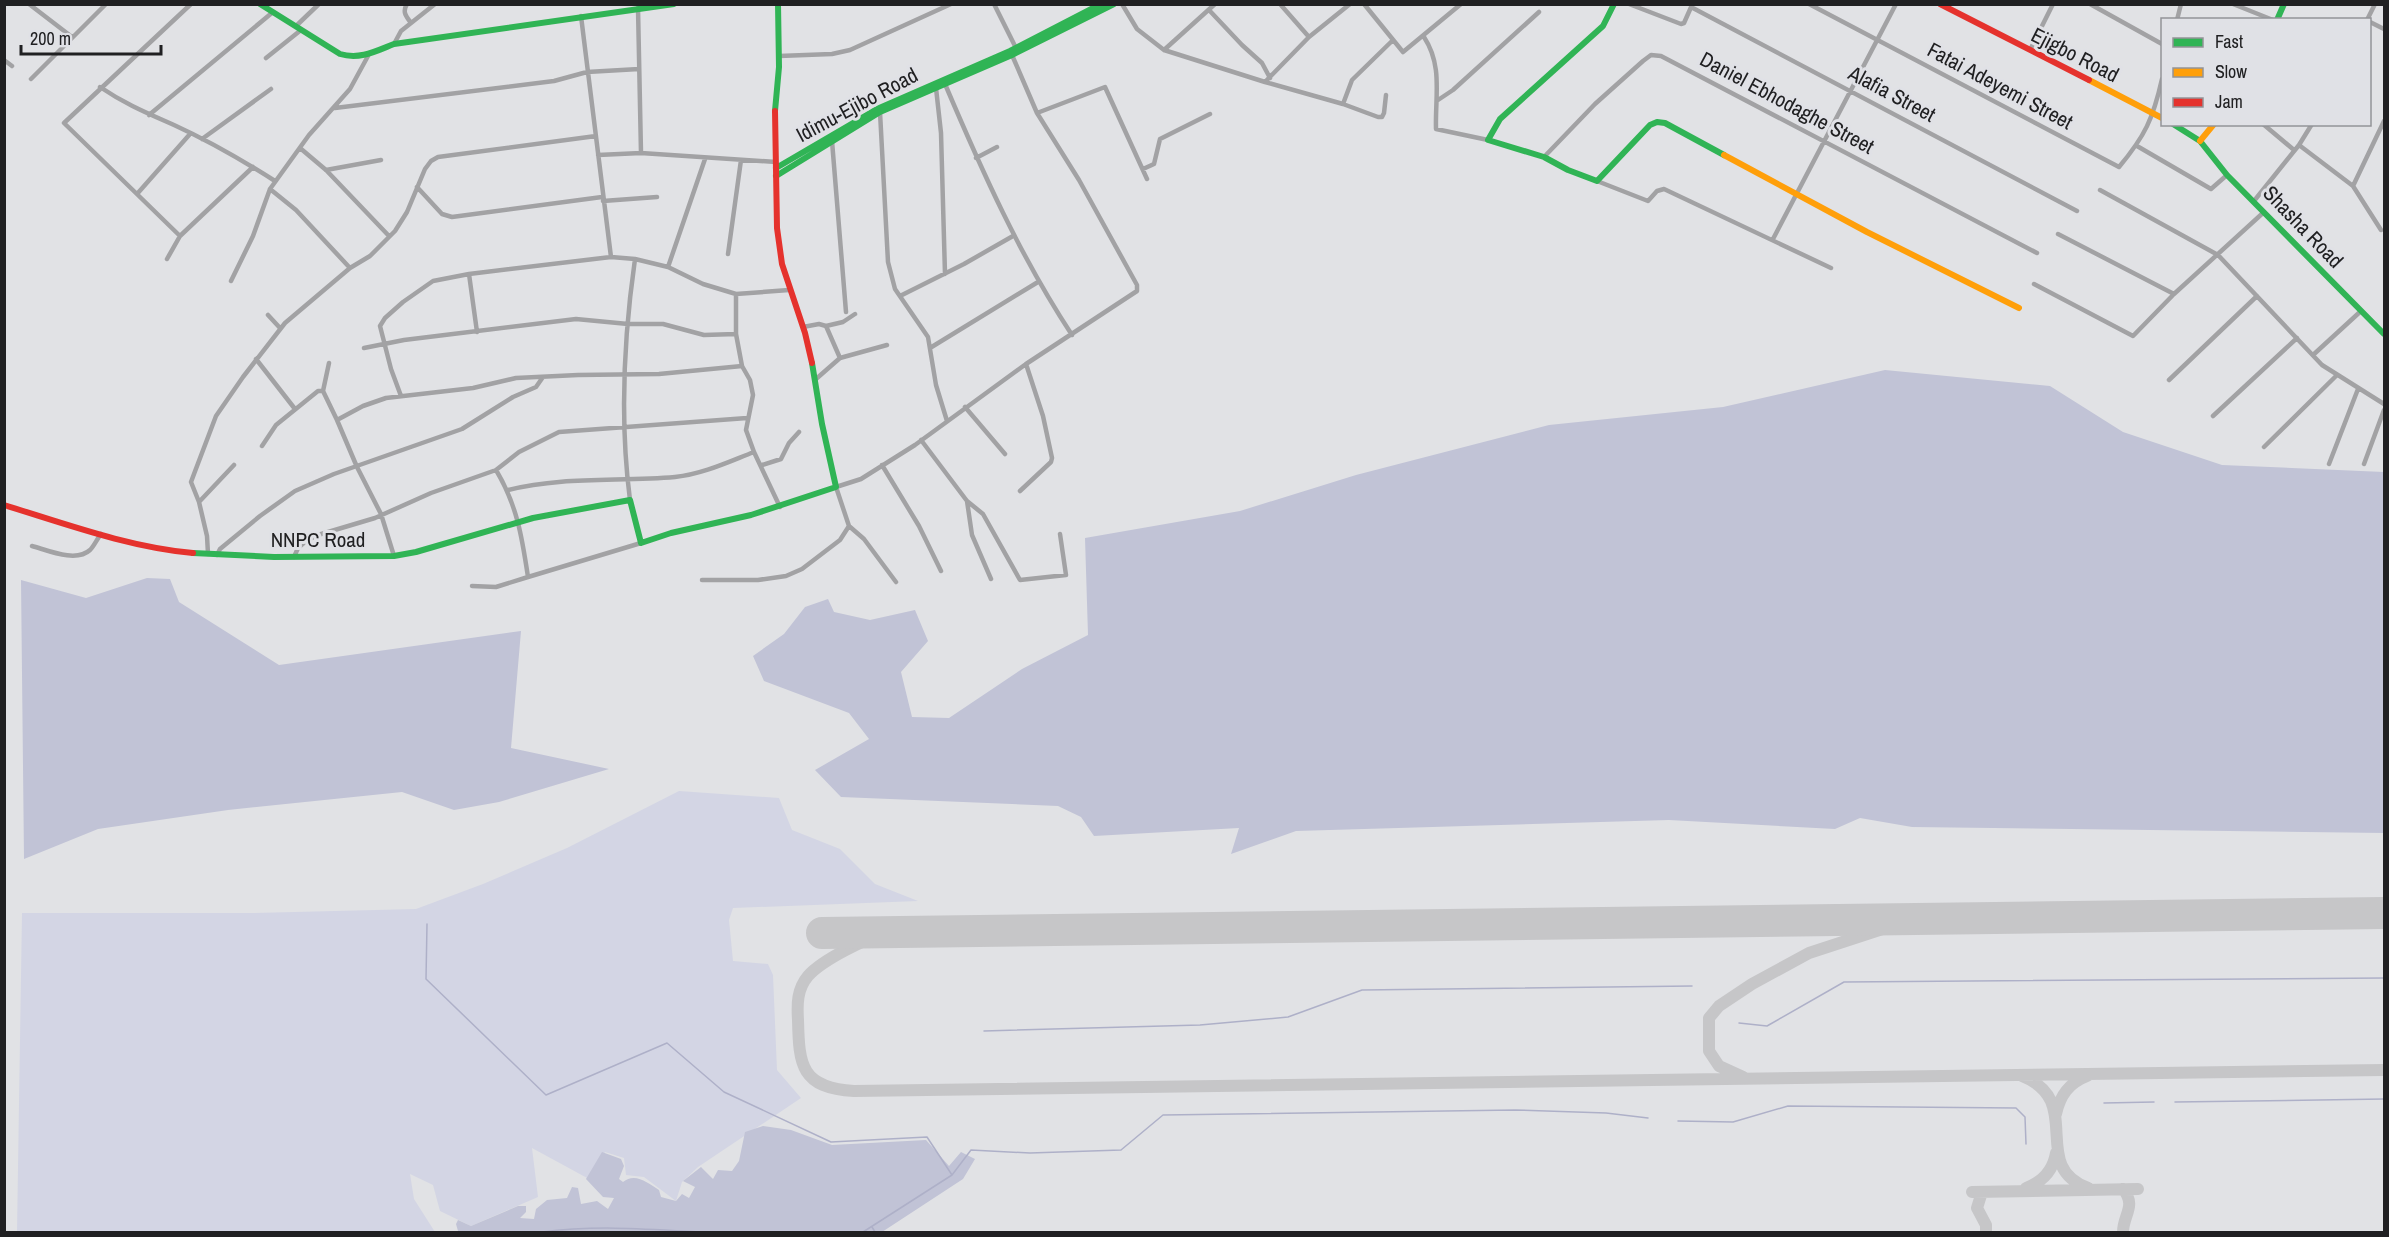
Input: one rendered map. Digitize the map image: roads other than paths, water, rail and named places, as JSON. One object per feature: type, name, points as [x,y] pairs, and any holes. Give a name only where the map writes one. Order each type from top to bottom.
[{"type":"street","points":[[29,4],[72,37]]},
{"type":"street","points":[[31,79],[106,4]]},
{"type":"street","points":[[180,236],[64,123],[191,4]]},
{"type":"street","points":[[260,4],[346,56],[368,56],[394,44],[674,4]]},
{"type":"street","points":[[266,58],[299,28],[319,4]]},
{"type":"street","points":[[407,4],[404,14],[411,23]]},
{"type":"street","points":[[394,44],[401,31],[435,4]]},
{"type":"street","name":"Idimu-Ejibo Road","points":[[778,4],[776,165],[869,116],[1058,28],[1101,4]]},
{"type":"street","points":[[779,56],[832,54],[850,50],[951,4]]},
{"type":"street","points":[[994,4],[1016,48]]},
{"type":"street","points":[[1084,4],[1087,12]]},
{"type":"street","name":"Idimu-Ejibo Road","points":[[776,176],[869,116],[922,91],[945,84],[1012,55],[1114,4]]},
{"type":"street","points":[[1122,4],[1137,29],[1164,50],[1382,117],[1386,95]]},
{"type":"street","points":[[1164,50],[1215,4]]},
{"type":"street","points":[[1280,4],[1309,37]]},
{"type":"street","points":[[1265,82],[1309,37],[1350,4]]},
{"type":"street","points":[[1367,5],[1392,41],[1403,52],[1424,37],[1461,4]]},
{"type":"street","points":[[1488,140],[1496,125],[1508,111],[1603,26],[1614,4]]},
{"type":"street","points":[[1629,4],[1681,24],[1684,23],[1691,6]]},
{"type":"street","name":"Fatai Adeyemi Street","points":[[1809,4],[2119,167],[2137,146],[2154,114],[2161,87]]},
{"type":"street","points":[[1773,239],[1896,4]]},
{"type":"street","name":"Ejigbo Road","points":[[1940,4],[2161,117]]},
{"type":"street","points":[[2030,50],[2053,4]]},
{"type":"street","points":[[2090,4],[2161,43]]},
{"type":"street","points":[[2233,4],[2270,18]]},
{"type":"street","points":[[2276,18],[2284,4]]},
{"type":"street","name":"Alafia Street","points":[[1691,6],[2077,211]]},
{"type":"street","points":[[641,153],[639,69],[642,7]]},
{"type":"street","points":[[1209,10],[1262,63],[1270,78]]},
{"type":"street","points":[[149,115],[273,12]]},
{"type":"street","points":[[1438,100],[1453,90],[1539,12]]},
{"type":"street","points":[[582,16],[602,199],[611,257]]},
{"type":"street","points":[[2371,22],[2385,29]]},
{"type":"street","points":[[1424,37],[1434,53],[1438,100],[1437,130],[1488,140],[1544,157],[1568,170],[1648,201],[1657,191],[1664,189],[1831,268]]},
{"type":"street","points":[[1343,104],[1352,80],[1392,41]]},
{"type":"street","points":[[472,586],[496,587],[671,533],[780,507],[861,479],[921,440],[1026,364],[1134,295],[1137,285],[1079,180],[1037,113],[1012,55]]},
{"type":"street","name":"Daniel Ebhodaghe Street","points":[[1544,157],[1595,104],[1651,55],[1660,56],[2037,253]]},
{"type":"street","points":[[231,281],[253,236],[270,189],[300,148],[335,108],[357,78],[368,56]]},
{"type":"street","points":[[4,60],[12,66]]},
{"type":"street","points":[[335,108],[554,81],[587,72],[639,69]]},
{"type":"street","points":[[945,84],[976,158],[1013,236],[1038,282],[1072,335]]},
{"type":"street","points":[[100,87],[125,104],[235,155],[275,181]]},
{"type":"street","points":[[936,87],[941,134],[945,274]]},
{"type":"street","points":[[1037,113],[1105,87],[1147,179]]},
{"type":"street","points":[[202,139],[271,89]]},
{"type":"street","points":[[880,112],[888,262],[891,280],[928,337],[936,385],[947,421]]},
{"type":"street","points":[[1143,169],[1154,164],[1160,139],[1210,114]]},
{"type":"street","points":[[2352,186],[2385,121]]},
{"type":"street","points":[[1597,181],[1650,125],[1657,122],[1665,123],[1868,232],[2019,308]]},
{"type":"street","points":[[2176,126],[2200,141],[2212,126]]},
{"type":"street","points":[[2265,126],[2294,150]]},
{"type":"street","points":[[2254,201],[2299,145],[2311,126]]},
{"type":"street","points":[[137,194],[190,134]]},
{"type":"street","points":[[208,554],[207,536],[199,502],[191,482],[216,416],[280,328],[350,268],[369,256],[389,236],[408,212],[430,161],[438,157],[596,136]]},
{"type":"street","points":[[2378,136],[2385,140]]},
{"type":"street","points":[[832,141],[846,312]]},
{"type":"street","name":"Shasha Road","points":[[2200,141],[2227,175],[2385,334]]},
{"type":"street","points":[[2299,145],[2352,186],[2381,230]]},
{"type":"street","points":[[2137,146],[2211,189],[2227,175]]},
{"type":"street","points":[[976,158],[997,147]]},
{"type":"street","points":[[300,148],[326,170],[389,236]]},
{"type":"street","points":[[598,155],[641,153],[741,160],[776,165],[777,228],[782,264],[803,327],[816,379],[822,423],[837,487],[849,526],[864,539],[896,582]]},
{"type":"street","points":[[668,267],[705,159]]},
{"type":"street","points":[[326,170],[381,160]]},
{"type":"street","points":[[728,254],[741,160]]},
{"type":"street","points":[[166,259],[180,236],[253,166]]},
{"type":"street","points":[[417,187],[442,214],[452,217],[602,199],[657,197]]},
{"type":"street","points":[[270,189],[296,210],[350,268]]},
{"type":"street","points":[[2100,190],[2218,255],[2313,355],[2336,376],[2385,405]]},
{"type":"street","points":[[2034,284],[2133,336],[2174,294],[2264,212]]},
{"type":"street","points":[[2058,234],[2174,294]]},
{"type":"street","points":[[900,296],[1013,236]]},
{"type":"street","points":[[401,396],[381,330],[382,321],[403,302],[434,281],[469,274],[611,257],[635,259],[668,267],[703,284],[736,294],[789,290]]},
{"type":"street","points":[[635,259],[625,374],[627,480],[641,543]]},
{"type":"street","points":[[469,274],[477,332]]},
{"type":"street","points":[[930,348],[1038,282]]},
{"type":"street","points":[[736,294],[736,334],[742,366],[750,380],[753,395],[746,430],[780,507]]},
{"type":"street","points":[[2169,380],[2257,296]]},
{"type":"street","points":[[2313,355],[2361,311]]},
{"type":"street","points":[[803,327],[819,324],[826,326],[843,322],[855,314]]},
{"type":"street","points":[[268,315],[280,328]]},
{"type":"street","points":[[364,348],[404,340],[576,319],[628,324],[663,324],[704,335],[736,334]]},
{"type":"street","points":[[826,326],[840,358]]},
{"type":"street","points":[[2213,416],[2297,338]]},
{"type":"street","points":[[816,379],[840,358],[887,345]]},
{"type":"street","points":[[256,359],[295,409]]},
{"type":"street","points":[[329,363],[323,391],[381,514],[394,556]]},
{"type":"street","points":[[1020,491],[1051,462],[1052,458],[1043,416],[1026,364]]},
{"type":"street","points":[[337,420],[375,401],[473,388],[516,378],[658,374],[742,366]]},
{"type":"street","points":[[2264,447],[2336,376]]},
{"type":"street","points":[[217,555],[220,549],[284,498],[320,480],[462,429],[513,397],[537,387],[543,377]]},
{"type":"street","points":[[2329,464],[2358,389]]},
{"type":"street","points":[[262,446],[276,425],[318,391],[323,391]]},
{"type":"street","points":[[965,407],[1005,454]]},
{"type":"street","points":[[2364,464],[2385,410]]},
{"type":"street","points":[[294,557],[298,548],[318,535],[381,514],[496,470],[519,452],[559,432],[747,418]]},
{"type":"street","points":[[762,465],[781,459],[789,443],[799,432]]},
{"type":"street","points":[[921,440],[967,501],[983,514],[1020,580],[1066,574],[1060,534]]},
{"type":"street","points":[[508,490],[546,482],[677,476],[709,470],[754,452]]},
{"type":"street","points":[[199,502],[234,465]]},
{"type":"street","points":[[882,465],[919,526],[941,571]]},
{"type":"street","points":[[496,470],[508,490],[519,522],[528,577]]},
{"type":"street","name":"NNPC Road","points":[[5,506],[155,548],[217,555],[294,557],[394,556],[416,552],[519,522],[630,500]]},
{"type":"street","points":[[967,501],[972,536],[991,579]]},
{"type":"street","points":[[702,580],[758,580],[786,576],[801,569],[840,540],[849,526]]},
{"type":"street","points":[[32,546],[73,556],[89,551],[100,534]]},
{"type":"waterway","points":[[427,924],[426,979],[546,1095],[667,1043],[724,1092],[831,1142],[927,1137],[952,1175]]},
{"type":"waterway","points":[[1739,1023],[1767,1026],[1844,982],[2384,978]]},
{"type":"waterway","points":[[984,1031],[1200,1025],[1288,1017],[1362,990],[1692,986]]},
{"type":"waterway","points":[[2175,1102],[2384,1099]]},
{"type":"waterway","points":[[2104,1103],[2154,1102]]},
{"type":"waterway","points":[[1678,1121],[1733,1122],[1788,1106],[2016,1108],[2025,1117],[2026,1144]]},
{"type":"waterway","points":[[863,1232],[952,1175],[971,1150],[1030,1153],[1121,1150],[1163,1115],[1515,1110],[1606,1113],[1648,1118]]},
{"type":"waterway","points":[[872,1227],[875,1232]]},
{"type":"waterway","points":[[542,1232],[602,1228],[701,1232]]}]
